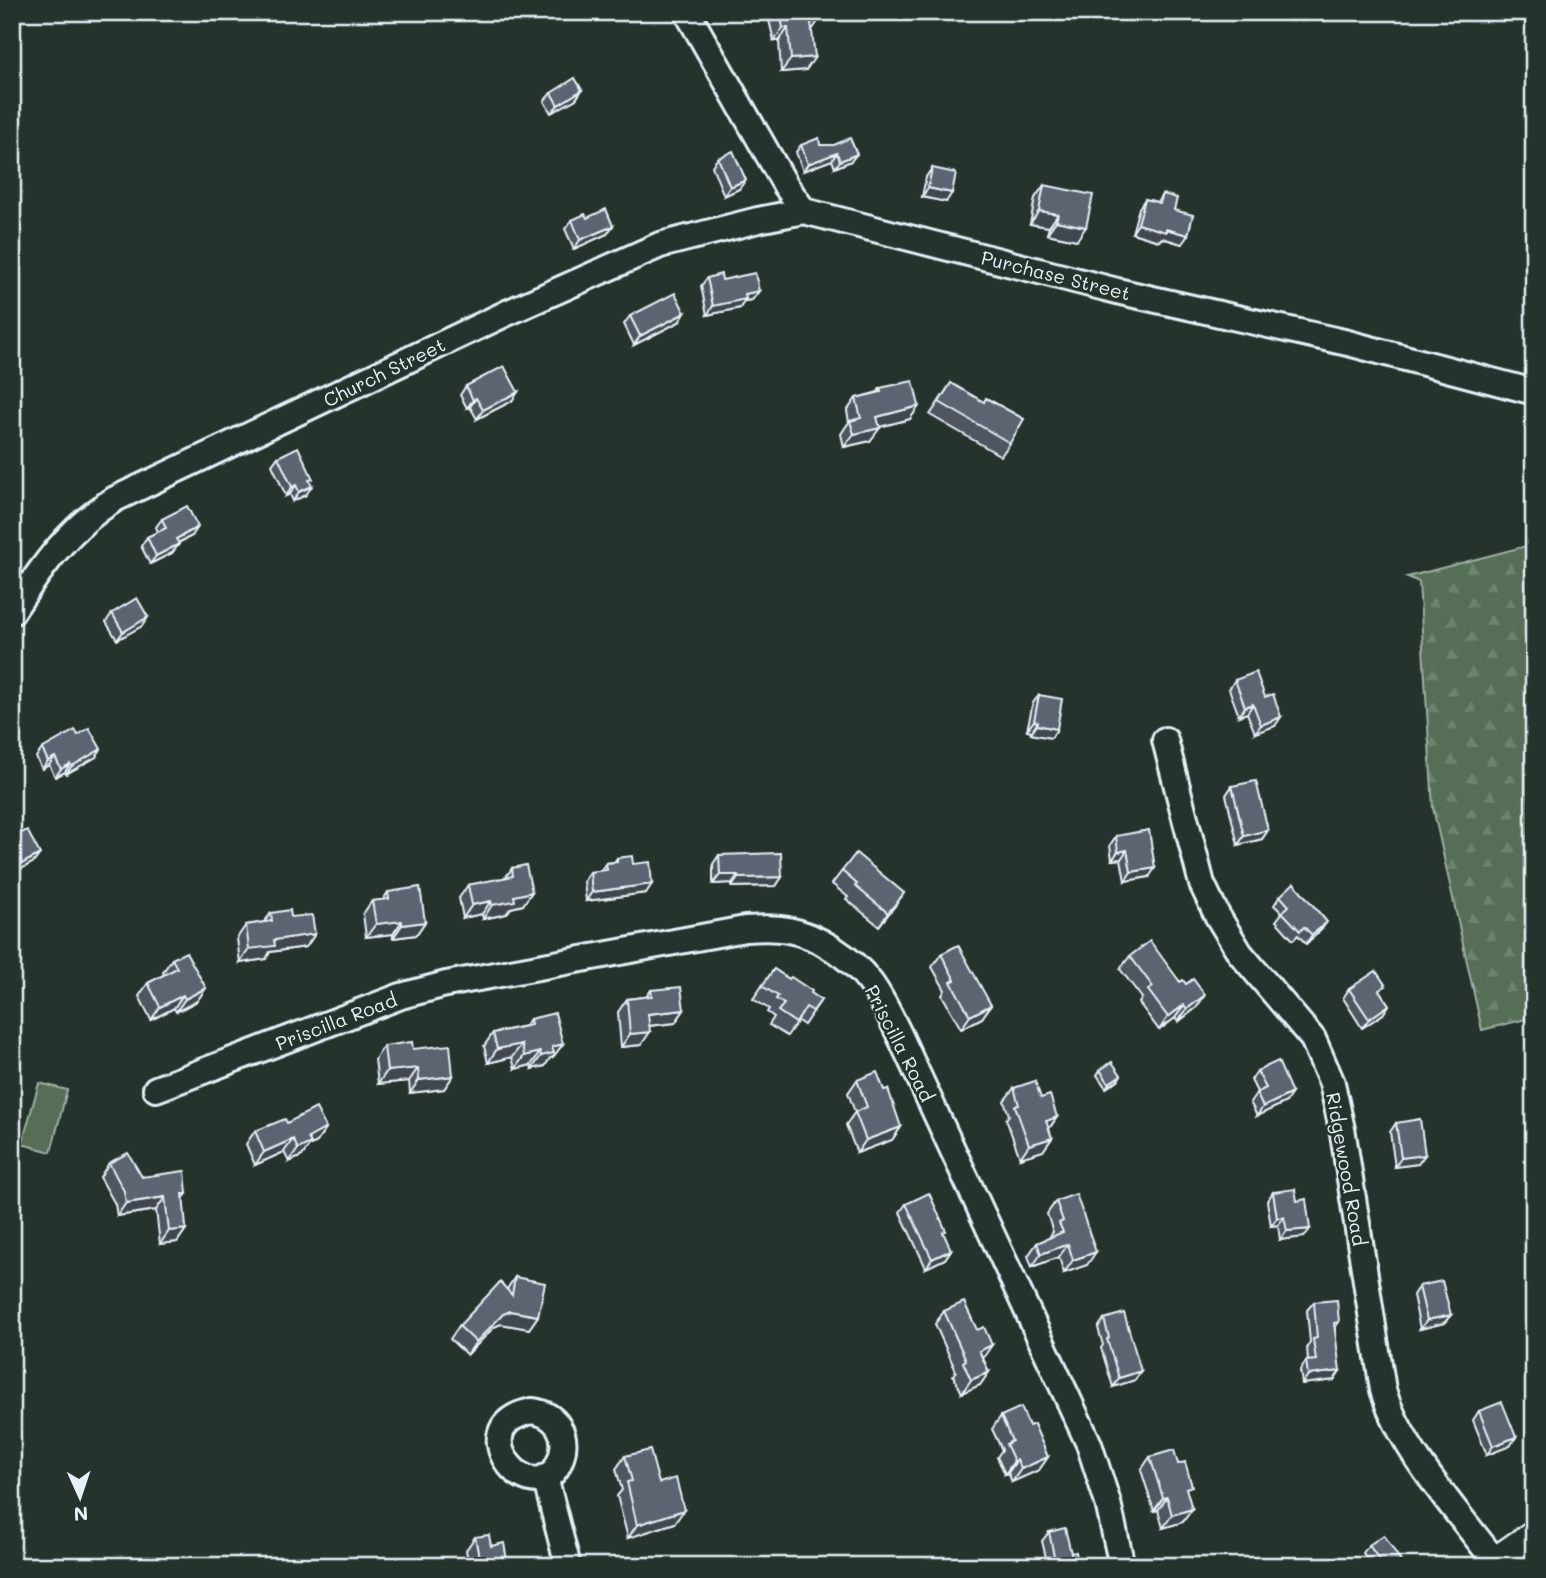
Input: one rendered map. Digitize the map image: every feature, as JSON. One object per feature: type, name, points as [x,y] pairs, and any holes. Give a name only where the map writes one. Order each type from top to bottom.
[{"type":"highway","points":[[1496,1565],[1534,1539]]},
{"type":"street","points":[[687,12],[786,186],[804,211]]},
{"type":"street","name":"Purchase Street","points":[[804,211],[1117,291],[1348,343],[1534,391]]},
{"type":"street","name":"Church Street","points":[[12,612],[42,566],[70,533],[101,507],[144,484],[507,313],[660,246],[758,220],[804,211]]},
{"type":"street","name":"Ridgewood Road","points":[[1165,740],[1202,884],[1211,905],[1240,953],[1313,1039],[1332,1083],[1343,1134],[1383,1390],[1390,1412],[1416,1456],[1496,1565]]},
{"type":"street","name":"Priscilla Road","points":[[156,1088],[401,996],[446,984],[745,929],[790,930],[818,941],[844,958],[868,979],[880,996],[899,1034],[1089,1444],[1108,1503],[1122,1566]]},
{"type":"street","points":[[545,1477],[568,1566]]},
{"type":"green space","points":[[1534,544],[1534,1017],[1482,1030],[1433,808],[1419,582],[1407,577]]},
{"type":"green space","points":[[39,1083],[67,1090],[51,1152],[22,1144]]},
{"type":"building","points":[[780,12],[817,12],[819,20],[811,22],[815,57],[791,59],[788,28],[783,28]]},
{"type":"building","points":[[575,78],[582,90],[558,105],[551,93]]},
{"type":"building","points":[[819,138],[820,145],[834,145],[850,138],[857,154],[840,161],[837,153],[808,164],[801,145]]},
{"type":"building","points":[[733,151],[746,180],[730,187],[718,158]]},
{"type":"building","points":[[932,168],[956,173],[952,193],[928,188]]},
{"type":"building","points":[[1044,185],[1093,195],[1086,227],[1056,221],[1058,214],[1039,211]]},
{"type":"building","points":[[1163,194],[1177,198],[1174,210],[1193,215],[1188,235],[1138,224],[1145,199],[1160,203]]},
{"type":"building","points":[[606,209],[613,226],[580,240],[572,220],[585,214],[587,218]]},
{"type":"building","points":[[755,273],[759,291],[745,294],[746,299],[713,306],[707,278],[721,274],[722,280]]},
{"type":"building","points":[[675,293],[685,313],[640,336],[630,316]]},
{"type":"building","points":[[504,366],[518,392],[483,410],[476,398],[473,400],[466,386]]},
{"type":"building","points":[[913,381],[919,406],[877,417],[880,428],[854,434],[850,421],[861,418],[856,398],[881,392],[880,388]]},
{"type":"building","points":[[951,383],[984,402],[986,398],[1024,419],[1010,443],[939,402]]},
{"type":"building","points":[[298,447],[313,479],[309,480],[312,486],[299,492],[296,485],[292,487],[278,457]]},
{"type":"building","points":[[187,506],[198,527],[176,539],[179,544],[156,556],[147,537],[166,528],[162,519]]},
{"type":"building","points":[[137,598],[148,617],[123,632],[112,613]]},
{"type":"building","points":[[1256,672],[1265,697],[1273,694],[1281,717],[1261,725],[1253,704],[1245,707],[1235,680]]},
{"type":"building","points":[[1039,695],[1062,699],[1057,729],[1037,725],[1038,722],[1034,721]]},
{"type":"building","points":[[89,728],[101,749],[72,766],[70,764],[61,769],[55,757],[48,761],[42,749],[75,730],[78,735]]},
{"type":"building","points":[[1256,781],[1268,830],[1244,836],[1232,786]]},
{"type":"building","points":[[27,830],[40,854],[14,868],[12,838]]},
{"type":"building","points":[[1149,830],[1155,868],[1131,872],[1127,850],[1118,852],[1116,836]]},
{"type":"building","points":[[781,853],[782,877],[738,878],[738,875],[720,875],[719,855]]},
{"type":"building","points":[[856,853],[904,893],[888,913],[855,886],[857,884],[842,871]]},
{"type":"building","points":[[632,856],[633,864],[650,862],[652,884],[592,892],[590,872],[607,870],[606,863]]},
{"type":"building","points":[[526,865],[532,892],[514,896],[515,901],[492,905],[491,901],[472,905],[468,885],[513,876],[512,868]]},
{"type":"building","points":[[1294,883],[1327,922],[1312,935],[1304,927],[1300,931],[1282,912],[1289,906],[1280,896]]},
{"type":"building","points":[[420,887],[425,922],[376,924],[372,901],[389,899],[388,892]]},
{"type":"building","points":[[290,910],[291,917],[312,915],[315,934],[274,940],[275,946],[249,949],[246,925],[272,921],[271,913]]},
{"type":"building","points":[[1150,941],[1180,982],[1183,980],[1186,984],[1193,979],[1205,995],[1187,1009],[1184,1005],[1168,1017],[1148,990],[1153,987],[1130,956]]},
{"type":"building","points":[[958,945],[991,1005],[970,1016],[951,982],[955,980],[941,954]]},
{"type":"building","points":[[186,952],[206,988],[185,999],[183,995],[160,1007],[148,983],[177,968],[172,959]]},
{"type":"building","points":[[774,969],[789,979],[791,977],[821,1000],[813,1011],[806,1007],[796,1023],[778,1011],[784,1004],[776,999],[778,996],[762,986]]},
{"type":"building","points":[[1376,971],[1386,986],[1379,990],[1389,1005],[1369,1019],[1349,989]]},
{"type":"building","points":[[681,987],[684,1010],[648,1014],[650,1032],[630,1034],[627,999],[652,996],[651,990]]},
{"type":"building","points":[[555,1013],[563,1044],[552,1047],[554,1053],[541,1056],[540,1052],[524,1056],[522,1044],[497,1049],[493,1033],[531,1025],[530,1019]]},
{"type":"building","points":[[412,1042],[413,1049],[450,1045],[453,1076],[419,1080],[418,1068],[387,1071],[384,1046]]},
{"type":"building","points":[[1278,1061],[1292,1093],[1263,1107],[1256,1093],[1266,1088],[1257,1071]]},
{"type":"building","points":[[1112,1062],[1121,1075],[1109,1083],[1100,1070]]},
{"type":"building","points":[[877,1072],[884,1090],[888,1089],[901,1127],[866,1140],[855,1112],[867,1107],[857,1080]]},
{"type":"building","points":[[1035,1081],[1041,1098],[1050,1095],[1057,1117],[1046,1121],[1052,1138],[1029,1145],[1015,1106],[1019,1105],[1014,1088]]},
{"type":"building","points":[[316,1108],[326,1128],[308,1138],[311,1143],[298,1149],[293,1139],[264,1152],[255,1131],[285,1119],[287,1123]]},
{"type":"building","points":[[1420,1119],[1425,1155],[1401,1158],[1396,1123]]},
{"type":"building","points":[[128,1153],[142,1177],[185,1171],[187,1194],[183,1194],[186,1229],[169,1231],[165,1197],[126,1203],[124,1191],[109,1163]]},
{"type":"building","points":[[1295,1189],[1297,1201],[1306,1199],[1310,1229],[1287,1231],[1284,1217],[1277,1218],[1273,1192]]},
{"type":"building","points":[[929,1193],[946,1231],[943,1232],[951,1250],[932,1259],[906,1204]]},
{"type":"building","points":[[1076,1194],[1096,1252],[1073,1260],[1068,1244],[1041,1254],[1037,1243],[1063,1232],[1059,1223],[1063,1221],[1056,1201]]},
{"type":"building","points":[[515,1277],[545,1283],[538,1316],[510,1311],[503,1314],[476,1342],[459,1326],[500,1282],[512,1295]]},
{"type":"building","points":[[1442,1281],[1451,1315],[1427,1320],[1419,1286]]},
{"type":"building","points":[[1337,1300],[1339,1322],[1334,1323],[1340,1371],[1308,1375],[1306,1361],[1316,1360],[1313,1339],[1317,1338],[1314,1302]]},
{"type":"building","points":[[964,1302],[977,1330],[984,1327],[992,1345],[979,1351],[989,1372],[971,1380],[963,1362],[966,1360],[944,1311]]},
{"type":"building","points":[[1124,1313],[1141,1371],[1119,1378],[1104,1319]]},
{"type":"building","points":[[1502,1402],[1516,1437],[1493,1446],[1479,1411]]},
{"type":"building","points":[[1021,1407],[1029,1426],[1034,1424],[1048,1457],[1021,1469],[1006,1444],[1012,1441],[1001,1416]]},
{"type":"building","points":[[650,1450],[659,1483],[676,1478],[684,1510],[637,1525],[627,1482],[632,1481],[625,1456]]},
{"type":"building","points":[[1174,1450],[1178,1464],[1185,1462],[1192,1486],[1186,1488],[1192,1509],[1172,1515],[1167,1497],[1163,1498],[1150,1457]]},
{"type":"building","points":[[1065,1528],[1071,1553],[1076,1552],[1079,1566],[1056,1566],[1049,1532]]},
{"type":"building","points":[[489,1535],[491,1546],[504,1543],[508,1566],[477,1566],[476,1557],[479,1557],[475,1537]]},
{"type":"building","points":[[1384,1535],[1404,1566],[1380,1566],[1382,1564],[1369,1545]]}]
